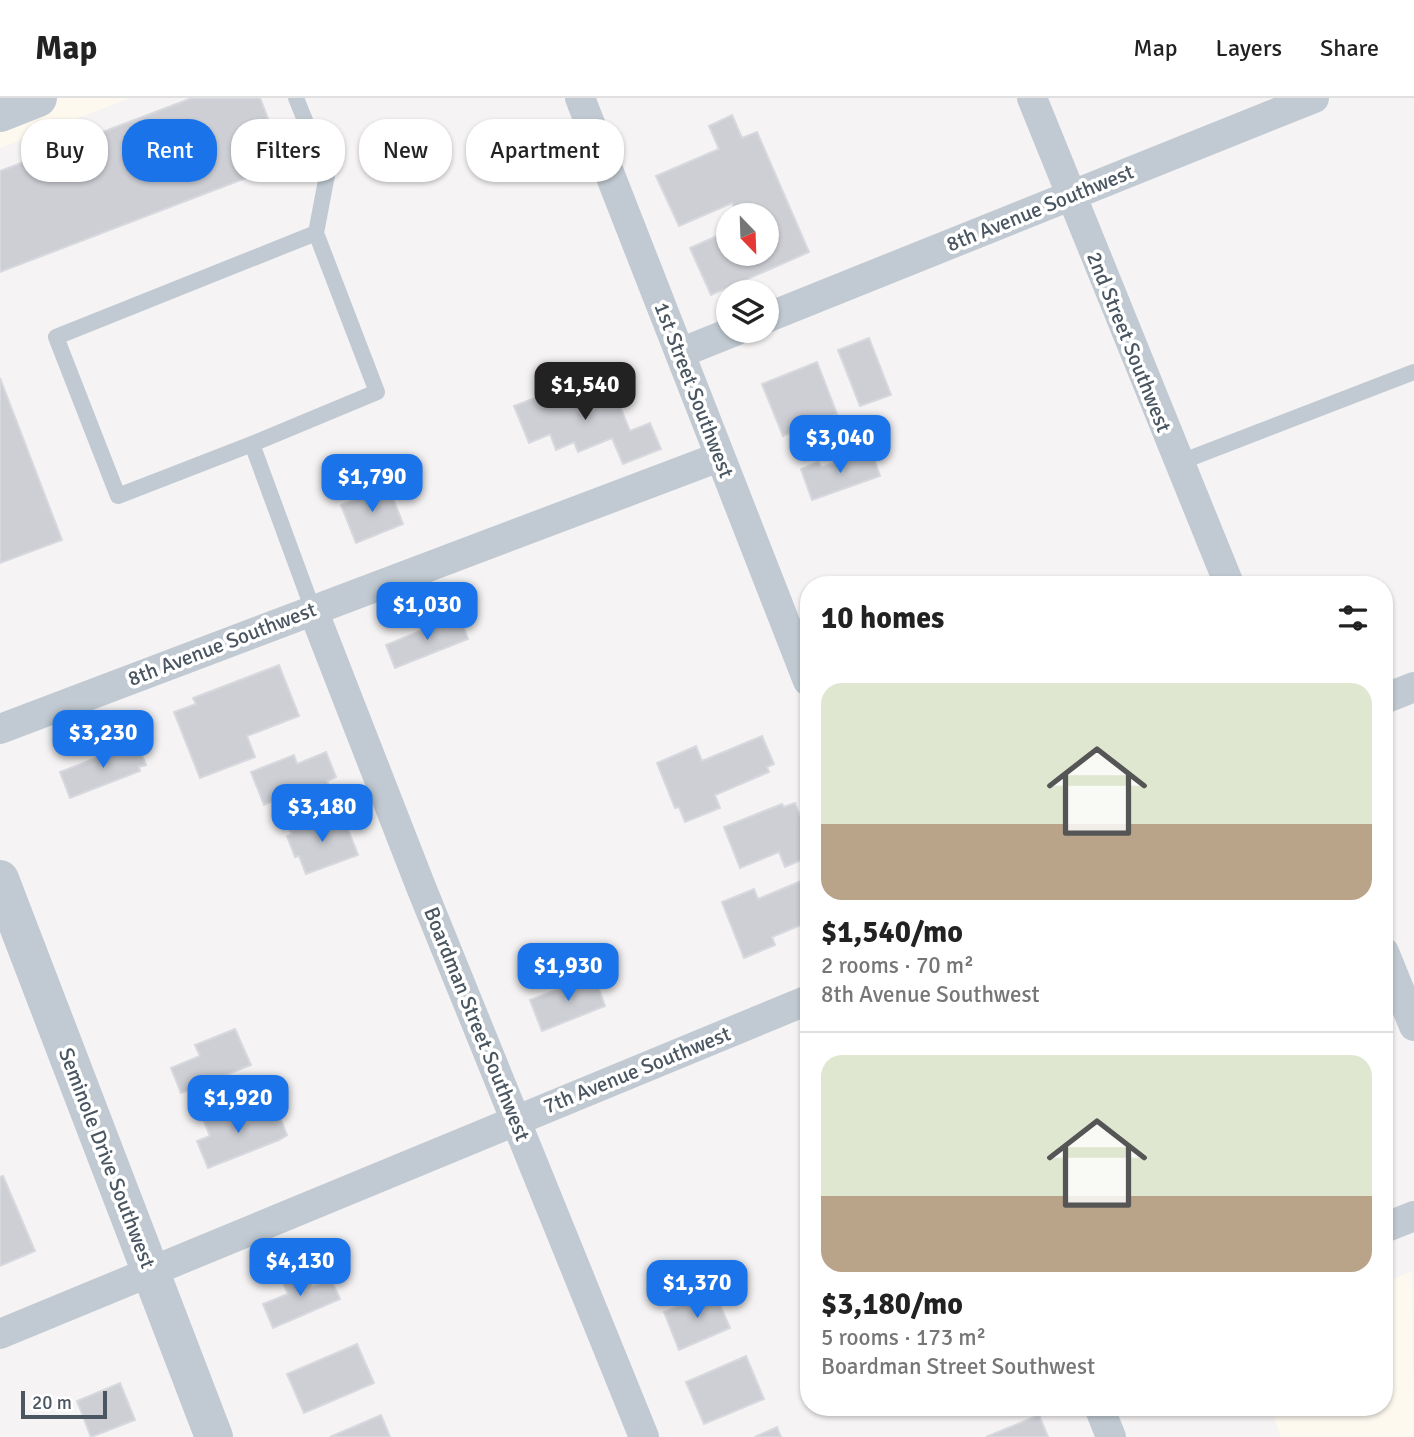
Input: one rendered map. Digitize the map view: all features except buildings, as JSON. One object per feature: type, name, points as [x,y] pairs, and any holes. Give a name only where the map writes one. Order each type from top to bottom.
[{"type":"street","points":[[0,113],[38,98]]},
{"type":"street","name":"1st Street Southwest","points":[[580,98],[800,661]]},
{"type":"street","name":"2nd Street Southwest","points":[[1032,98],[1226,576]]},
{"type":"street","name":"8th Avenue Southwest","points":[[779,313],[1314,98]]},
{"type":"street","points":[[680,353],[716,339]]},
{"type":"street","name":"8th Avenue Southwest","points":[[0,729],[719,457]]},
{"type":"street","name":"Boardman Street Southwest","points":[[313,610],[421,887],[644,1437]]},
{"type":"street","points":[[1393,695],[1414,687]]},
{"type":"street","name":"Seminole Drive Southwest","points":[[0,879],[214,1437]]},
{"type":"street","points":[[1393,974],[1414,1026]]},
{"type":"street","name":"7th Avenue Southwest","points":[[0,1334],[800,1003]]},
{"type":"street","points":[[1393,1224],[1414,1216]]},
{"type":"street","points":[[1103,1416],[1111,1437]]},
{"type":"lane","points":[[296,98],[327,175],[316,233],[377,392],[118,496],[56,337],[316,233]]},
{"type":"lane","points":[[1178,463],[1414,372]]},
{"type":"lane","points":[[252,444],[313,610]]},
{"type":"shaded area","points":[[0,98],[130,98],[75,119],[21,119],[21,140],[0,148]]},
{"type":"shaded area","points":[[1412,1271],[1414,1437],[1281,1437],[1273,1416],[1393,1416],[1393,1279]]}]
